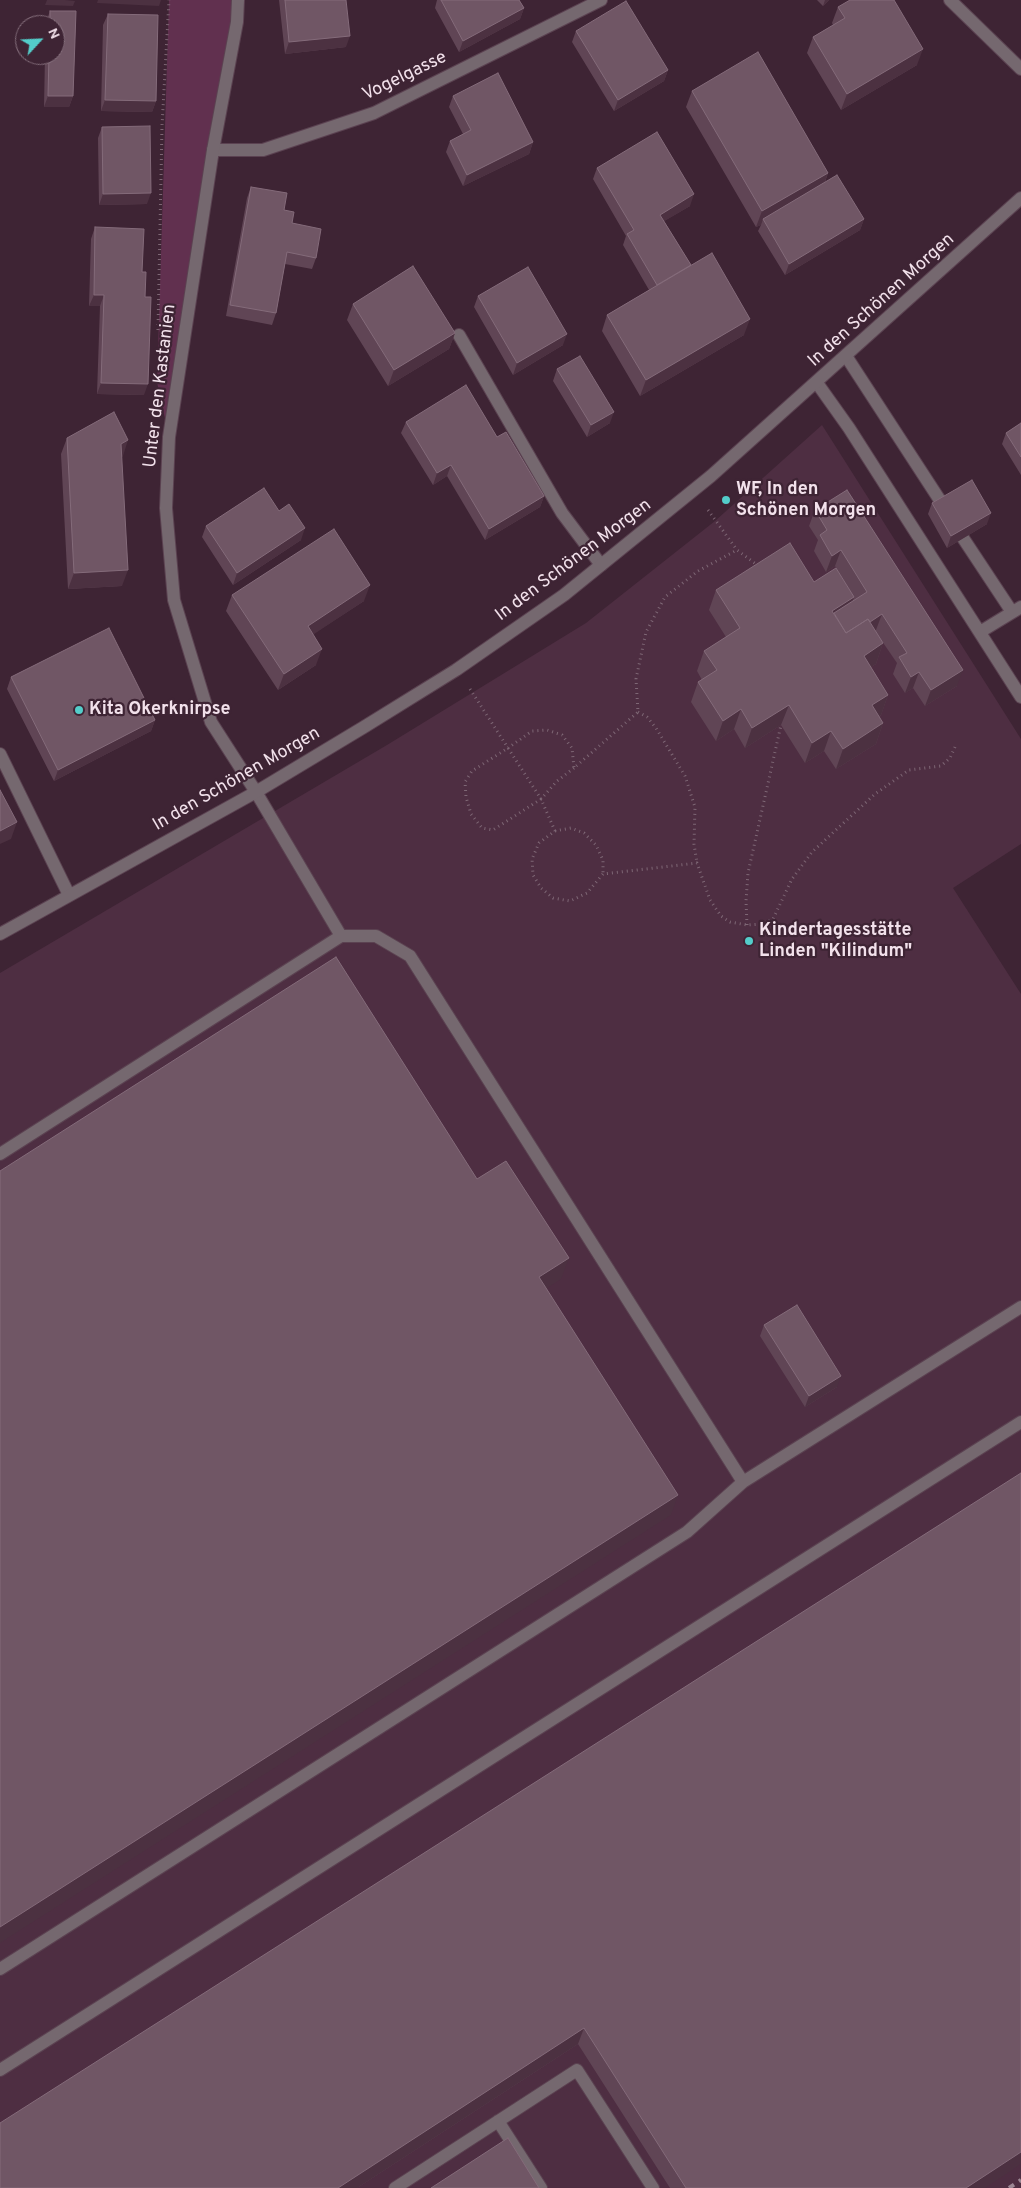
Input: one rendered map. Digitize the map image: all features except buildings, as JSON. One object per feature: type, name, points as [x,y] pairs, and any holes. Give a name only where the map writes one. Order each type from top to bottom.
[{"type":"street","name":"Unter den Kastanien","points":[[238,0],[237,22],[213,150],[169,437],[166,508],[174,600],[211,722],[256,792],[341,936]]},
{"type":"street","name":"Vogelgasse","points":[[213,150],[263,150],[374,113],[601,0]]},
{"type":"street","points":[[950,0],[1021,69]]},
{"type":"street","name":"In den Schönen Morgen","points":[[0,934],[256,792],[456,670],[564,595],[694,490],[817,383],[1021,198]]},
{"type":"street","points":[[459,335],[562,513],[601,565]]},
{"type":"street","points":[[846,356],[943,505]]},
{"type":"street","points":[[817,383],[849,428],[1021,697]]},
{"type":"street","points":[[963,538],[1017,610],[980,632]]},
{"type":"street","points":[[0,754],[69,895]]},
{"type":"street","points":[[0,1154],[341,936],[376,936],[410,956],[743,1482]]},
{"type":"street","points":[[0,1969],[687,1532],[743,1482],[1021,1307]]},
{"type":"street","points":[[0,2070],[1021,1422]]},
{"type":"street","points":[[395,2188],[577,2070],[653,2188]]},
{"type":"street","points":[[498,2121],[541,2188]]},
{"type":"path","points":[[158,332],[162,126],[169,0]]},
{"type":"path","points":[[694,490],[737,550],[769,573]]},
{"type":"path","points":[[638,712],[636,679],[646,632],[665,597],[698,571],[737,550]]},
{"type":"path","points":[[456,670],[541,799],[555,831]]},
{"type":"path","points":[[574,768],[572,748],[562,735],[547,730],[532,731],[472,771],[465,782],[466,797],[471,814],[482,828],[493,830],[541,799],[557,781],[574,768],[638,712]]},
{"type":"path","points":[[638,712],[646,717],[656,728],[685,776],[695,807],[694,844],[697,863],[710,900],[721,916],[730,922],[747,925],[761,924],[772,919],[792,879],[812,852],[875,794],[909,770],[941,766],[950,758],[955,747]]},
{"type":"path","points":[[747,925],[748,873],[782,725]]},
{"type":"path","points":[[571,828],[584,833],[596,845],[603,860],[603,874],[587,893],[570,901],[553,898],[541,888],[533,875],[532,859],[539,843],[555,831],[571,828]]},
{"type":"path","points":[[603,874],[697,863]]},
{"type":"shaded area","points":[[169,0],[238,0],[169,437],[157,382]]},
{"type":"shaded area","points":[[822,425],[1021,739],[1021,844],[953,888],[1021,994],[1021,2188],[0,2188],[0,973],[387,745],[586,623],[715,521]]},
{"type":"railway","points":[[1009,2188],[1021,2180]]},
{"type":"place","name":"WF, In den Schönen Morgen","points":[[726,500]]},
{"type":"place","name":"Kita Okerknirpse","points":[[79,710]]},
{"type":"place","name":"Kindertagesstätte Linden \"Kilindum\"","points":[[749,941]]}]
